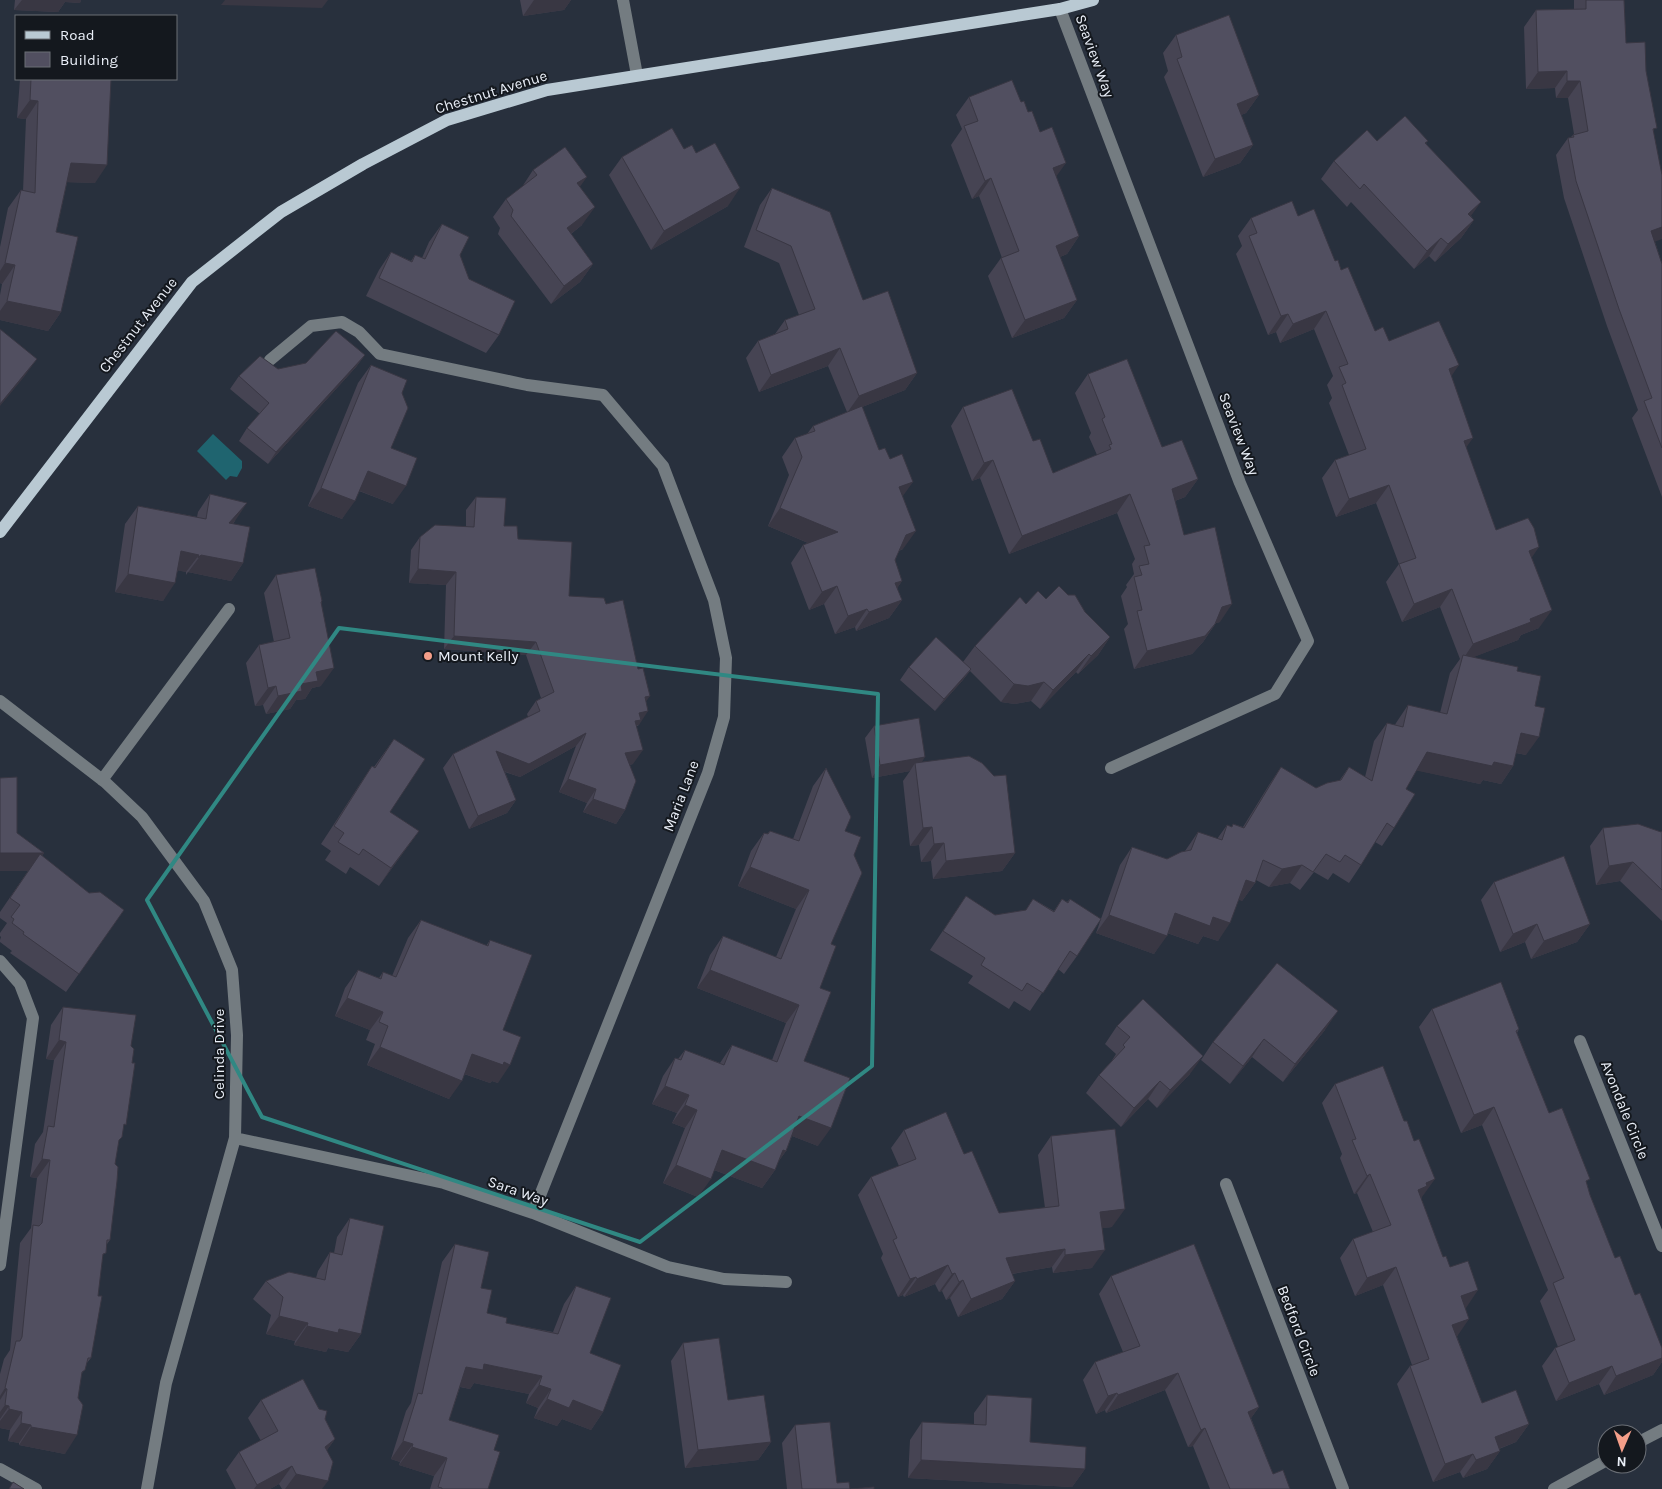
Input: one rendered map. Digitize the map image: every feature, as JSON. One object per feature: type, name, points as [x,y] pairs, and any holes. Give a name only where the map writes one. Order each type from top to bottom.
[{"type":"main road","name":"Chestnut Avenue","points":[[0,532],[192,282],[281,212],[364,164],[447,120],[547,90],[1060,9],[1093,0]]},
{"type":"street","points":[[622,0],[637,75]]},
{"type":"street","name":"Seaview Way","points":[[1060,9],[1236,474],[1308,641],[1275,694],[1111,768]]},
{"type":"street","name":"Maria Lane","points":[[270,360],[311,326],[342,322],[359,332],[380,354],[527,385],[603,395],[663,466],[714,600],[726,658],[724,717],[708,773],[534,1214]]},
{"type":"street","points":[[102,780],[229,609]]},
{"type":"street","name":"Celinda Drive","points":[[0,701],[102,780],[142,817],[204,901],[232,970],[237,1035],[235,1138],[166,1383],[147,1489]]},
{"type":"street","points":[[0,961],[20,984],[34,1018],[0,1265]]},
{"type":"street","name":"Avondale Circle","points":[[1580,1041],[1662,1246]]},
{"type":"street","name":"Sara Way","points":[[235,1138],[444,1183],[534,1214],[668,1267],[724,1279],[786,1282]]},
{"type":"street","name":"Bedford Circle","points":[[1226,1184],[1343,1489]]},
{"type":"street","points":[[1647,1438],[1662,1430]]},
{"type":"street","points":[[1554,1489],[1597,1465]]},
{"type":"street","points":[[0,1469],[36,1489]]},
{"type":"highlighted area","points":[[339,628],[878,694],[872,1066],[640,1242],[262,1117],[147,900]]},
{"type":"water","points":[[213,434],[242,461],[242,468],[237,477],[230,476],[226,480],[197,451]]},
{"type":"building","points":[[1586,0],[1624,0],[1626,43],[1645,42],[1646,71],[1657,128],[1653,129],[1662,175],[1662,227],[1651,231],[1662,264],[1662,448],[1644,401],[1652,398],[1619,309],[1576,181],[1568,138],[1588,131],[1580,81],[1567,81],[1567,71],[1538,72],[1536,10],[1586,9]]},
{"type":"building","points":[[1229,15],[1259,95],[1237,104],[1253,145],[1215,159],[1177,59],[1182,57],[1176,35]]},
{"type":"building","points":[[31,80],[111,80],[107,165],[71,163],[56,232],[78,237],[61,312],[7,301],[15,265],[5,263],[21,190],[35,193],[38,101],[30,100]]},
{"type":"building","points":[[1012,80],[1021,102],[1024,101],[1028,112],[1032,111],[1040,132],[1052,127],[1066,163],[1053,168],[1079,236],[1056,246],[1077,300],[1025,320],[1001,258],[1019,251],[991,178],[985,181],[964,126],[978,121],[969,97]]},
{"type":"building","points":[[1405,116],[1428,141],[1425,143],[1481,202],[1468,214],[1474,220],[1448,244],[1441,238],[1427,251],[1364,184],[1360,189],[1334,161],[1367,130],[1377,141]]},
{"type":"building","points":[[672,128],[684,149],[692,145],[696,153],[715,143],[740,188],[664,231],[622,157]]},
{"type":"building","points":[[565,147],[587,177],[577,183],[595,207],[567,228],[593,264],[564,286],[511,216],[513,210],[506,199],[537,175],[533,170]]},
{"type":"building","points":[[772,188],[830,212],[863,300],[888,291],[917,373],[859,396],[840,348],[771,375],[758,341],[788,329],[785,320],[815,309],[791,246],[756,230]]},
{"type":"building","points":[[1292,201],[1298,216],[1314,209],[1335,261],[1338,260],[1341,270],[1348,267],[1375,331],[1383,327],[1389,341],[1439,321],[1459,365],[1449,369],[1473,438],[1464,441],[1496,530],[1528,518],[1534,528],[1539,547],[1529,551],[1552,610],[1530,619],[1531,622],[1473,644],[1452,589],[1414,604],[1399,564],[1416,558],[1389,485],[1349,499],[1335,460],[1366,449],[1342,385],[1346,383],[1339,367],[1348,364],[1326,311],[1293,324],[1288,314],[1281,316],[1249,236],[1257,233],[1251,218]]},
{"type":"building","points":[[442,224],[469,237],[460,255],[469,279],[515,301],[499,335],[379,278],[391,252],[412,262],[415,255],[425,259]]},
{"type":"building","points":[[0,329],[37,359],[0,404]]},
{"type":"building","points":[[336,331],[365,355],[276,452],[247,428],[269,403],[239,376],[260,356],[278,369],[306,363]]},
{"type":"building","points":[[1127,359],[1162,447],[1182,440],[1198,479],[1172,489],[1184,535],[1215,527],[1232,604],[1222,607],[1215,624],[1205,636],[1147,651],[1137,611],[1142,610],[1134,577],[1142,575],[1139,566],[1149,564],[1144,546],[1150,545],[1130,494],[1022,536],[993,460],[984,463],[963,407],[1012,389],[1033,441],[1040,439],[1053,473],[1111,449],[1109,445],[1112,444],[1102,419],[1105,417],[1088,374]]},
{"type":"building","points":[[371,365],[407,380],[402,393],[408,408],[391,448],[417,458],[406,486],[368,471],[355,501],[321,488]]},
{"type":"building","points":[[862,406],[879,450],[885,448],[890,459],[902,454],[913,482],[899,487],[916,531],[906,535],[895,560],[902,581],[895,583],[902,600],[869,612],[867,609],[848,616],[837,586],[822,592],[803,545],[838,532],[780,508],[802,457],[795,438],[815,431],[813,426]]},
{"type":"building","points":[[210,494],[247,503],[229,523],[250,527],[243,563],[201,555],[198,558],[199,555],[181,551],[175,583],[128,574],[138,506],[206,519]]},
{"type":"building","points":[[476,497],[506,498],[504,526],[517,526],[518,539],[572,542],[569,596],[604,598],[606,604],[623,600],[638,669],[643,668],[650,696],[645,697],[648,711],[639,713],[641,720],[635,721],[643,750],[625,753],[636,781],[625,810],[593,799],[596,789],[568,779],[586,733],[529,764],[496,751],[516,800],[478,816],[453,754],[540,711],[536,701],[554,692],[536,642],[454,636],[456,572],[418,569],[420,537],[435,525],[474,527]]},
{"type":"building","points":[[315,568],[334,668],[316,672],[318,681],[301,684],[302,691],[278,696],[276,686],[268,688],[259,645],[290,638],[276,575]]},
{"type":"building","points":[[1059,586],[1068,595],[1075,595],[1085,612],[1110,637],[1091,656],[1089,654],[1053,690],[1044,682],[1028,686],[1014,684],[975,646],[1020,597],[1026,604],[1038,591],[1046,599]]},
{"type":"building","points":[[936,637],[971,669],[944,699],[909,667]]},
{"type":"building","points":[[1463,655],[1518,667],[1517,671],[1541,676],[1535,706],[1545,708],[1539,737],[1521,733],[1513,766],[1494,762],[1492,766],[1427,752],[1406,789],[1415,794],[1394,828],[1387,823],[1361,865],[1345,855],[1340,862],[1326,854],[1313,872],[1302,865],[1282,869],[1263,860],[1255,883],[1246,880],[1230,923],[1213,917],[1210,926],[1175,913],[1167,936],[1109,915],[1132,847],[1167,859],[1181,852],[1191,850],[1198,832],[1222,840],[1227,825],[1232,827],[1233,824],[1244,828],[1281,767],[1316,788],[1341,780],[1349,767],[1372,781],[1387,723],[1403,727],[1408,705],[1447,714]]},
{"type":"building","points":[[919,718],[925,757],[880,765],[874,726]]},
{"type":"building","points":[[394,739],[425,759],[390,812],[419,831],[391,868],[363,849],[359,855],[338,842],[344,833],[334,826],[372,766],[375,768]]},
{"type":"building","points":[[969,756],[982,763],[994,776],[1006,775],[1015,853],[946,861],[944,843],[934,844],[932,827],[923,828],[915,763]]},
{"type":"building","points":[[826,768],[851,817],[845,831],[861,837],[854,855],[862,873],[831,944],[836,946],[820,988],[831,992],[804,1061],[850,1078],[831,1128],[799,1116],[786,1151],[783,1150],[775,1170],[722,1150],[711,1179],[676,1165],[697,1110],[685,1105],[689,1095],[665,1086],[675,1058],[681,1060],[685,1050],[724,1065],[732,1045],[777,1062],[799,1005],[710,970],[723,936],[781,959],[809,890],[750,867],[764,833],[768,834],[770,831],[799,841]]},
{"type":"building","points":[[17,777],[17,833],[44,853],[0,853],[0,778]]},
{"type":"building","points":[[1638,824],[1662,831],[1662,890],[1633,862],[1609,866],[1603,828]]},
{"type":"building","points":[[40,854],[89,893],[100,892],[124,910],[79,974],[23,934],[24,932],[12,923],[14,919],[11,917],[20,905],[10,898]]},
{"type":"building","points":[[1564,856],[1590,924],[1544,941],[1537,924],[1513,934],[1494,882]]},
{"type":"building","points":[[966,896],[995,915],[1026,910],[1033,899],[1054,912],[1062,899],[1068,903],[1070,899],[1101,919],[1077,956],[1070,951],[1043,993],[1027,983],[1022,991],[981,965],[985,958],[943,931]]},
{"type":"building","points":[[421,920],[488,946],[490,940],[532,955],[503,1030],[521,1037],[510,1065],[504,1062],[503,1065],[472,1054],[462,1081],[380,1047],[388,1026],[379,1022],[383,1012],[347,998],[358,970],[381,979],[383,972],[396,977]]},
{"type":"building","points":[[1277,963],[1338,1011],[1295,1064],[1264,1039],[1243,1066],[1213,1042]]},
{"type":"building","points":[[1501,982],[1519,1029],[1516,1031],[1549,1113],[1562,1108],[1590,1179],[1586,1181],[1590,1195],[1615,1258],[1620,1256],[1635,1295],[1640,1293],[1662,1348],[1662,1358],[1616,1376],[1612,1366],[1569,1383],[1555,1348],[1575,1340],[1553,1283],[1564,1278],[1494,1107],[1474,1115],[1432,1009]]},
{"type":"building","points":[[1143,999],[1203,1056],[1170,1090],[1160,1081],[1134,1108],[1099,1075],[1125,1047],[1123,1045],[1130,1037],[1117,1026]]},
{"type":"building","points":[[63,1007],[136,1015],[131,1046],[134,1049],[132,1063],[135,1063],[126,1125],[124,1124],[122,1137],[119,1140],[115,1164],[118,1167],[110,1240],[107,1240],[106,1253],[103,1254],[98,1296],[102,1296],[91,1358],[88,1358],[85,1370],[82,1372],[78,1398],[83,1405],[77,1435],[31,1427],[31,1425],[21,1423],[22,1412],[9,1409],[9,1406],[5,1405],[7,1389],[5,1388],[16,1341],[20,1341],[22,1337],[33,1225],[39,1226],[42,1223],[50,1160],[42,1159],[48,1126],[54,1127],[66,1042],[59,1040]]},
{"type":"building","points":[[1383,1066],[1404,1121],[1407,1121],[1414,1141],[1419,1139],[1435,1179],[1426,1183],[1427,1186],[1418,1190],[1443,1257],[1446,1256],[1450,1267],[1468,1261],[1478,1290],[1461,1296],[1469,1319],[1452,1325],[1482,1403],[1516,1390],[1529,1424],[1495,1437],[1500,1451],[1476,1460],[1473,1454],[1445,1464],[1410,1366],[1429,1359],[1396,1267],[1367,1278],[1353,1239],[1391,1225],[1370,1174],[1367,1176],[1352,1140],[1356,1139],[1335,1084]]},
{"type":"building","points":[[946,1112],[964,1154],[972,1151],[999,1213],[1059,1206],[1051,1136],[1115,1129],[1125,1209],[1100,1212],[1105,1250],[1065,1255],[1065,1249],[1006,1258],[1015,1281],[971,1299],[963,1280],[959,1282],[955,1273],[952,1274],[948,1265],[917,1279],[916,1277],[910,1279],[893,1240],[897,1238],[871,1177],[916,1159],[904,1130]]},
{"type":"building","points":[[350,1218],[384,1226],[361,1334],[339,1329],[338,1333],[307,1326],[308,1323],[279,1316],[283,1297],[266,1281],[289,1272],[325,1280],[330,1252],[342,1255]]},
{"type":"building","points":[[455,1244],[489,1252],[481,1288],[492,1290],[487,1313],[507,1318],[506,1323],[558,1334],[576,1286],[611,1298],[590,1353],[621,1365],[603,1412],[573,1400],[569,1408],[547,1399],[551,1389],[539,1385],[542,1376],[484,1364],[483,1370],[466,1367],[449,1420],[499,1435],[494,1450],[500,1452],[488,1489],[442,1489],[438,1487],[447,1458],[412,1447],[413,1444],[403,1441],[418,1393],[422,1394]]},
{"type":"building","points":[[1194,1244],[1259,1407],[1248,1412],[1273,1474],[1283,1470],[1290,1489],[1230,1489],[1205,1428],[1201,1430],[1178,1373],[1118,1395],[1117,1393],[1108,1396],[1095,1362],[1140,1346],[1111,1276]]},
{"type":"building","points":[[719,1338],[728,1400],[764,1395],[771,1442],[698,1450],[683,1343]]},
{"type":"building","points":[[303,1379],[319,1409],[327,1411],[325,1419],[335,1439],[325,1447],[333,1462],[328,1481],[296,1474],[292,1466],[257,1485],[239,1452],[278,1431],[261,1400]]},
{"type":"building","points":[[987,1395],[1032,1398],[1030,1442],[1086,1447],[1085,1469],[921,1460],[922,1422],[986,1425]]},
{"type":"building","points":[[830,1422],[837,1483],[849,1482],[850,1489],[802,1489],[795,1425]]},
{"type":"building","points":[[13,1482],[24,1489],[9,1489]]},
{"type":"building","points":[[874,1487],[874,1489],[851,1489]]},
{"type":"place","name":"Mount Kelly","points":[[428,656]]}]
